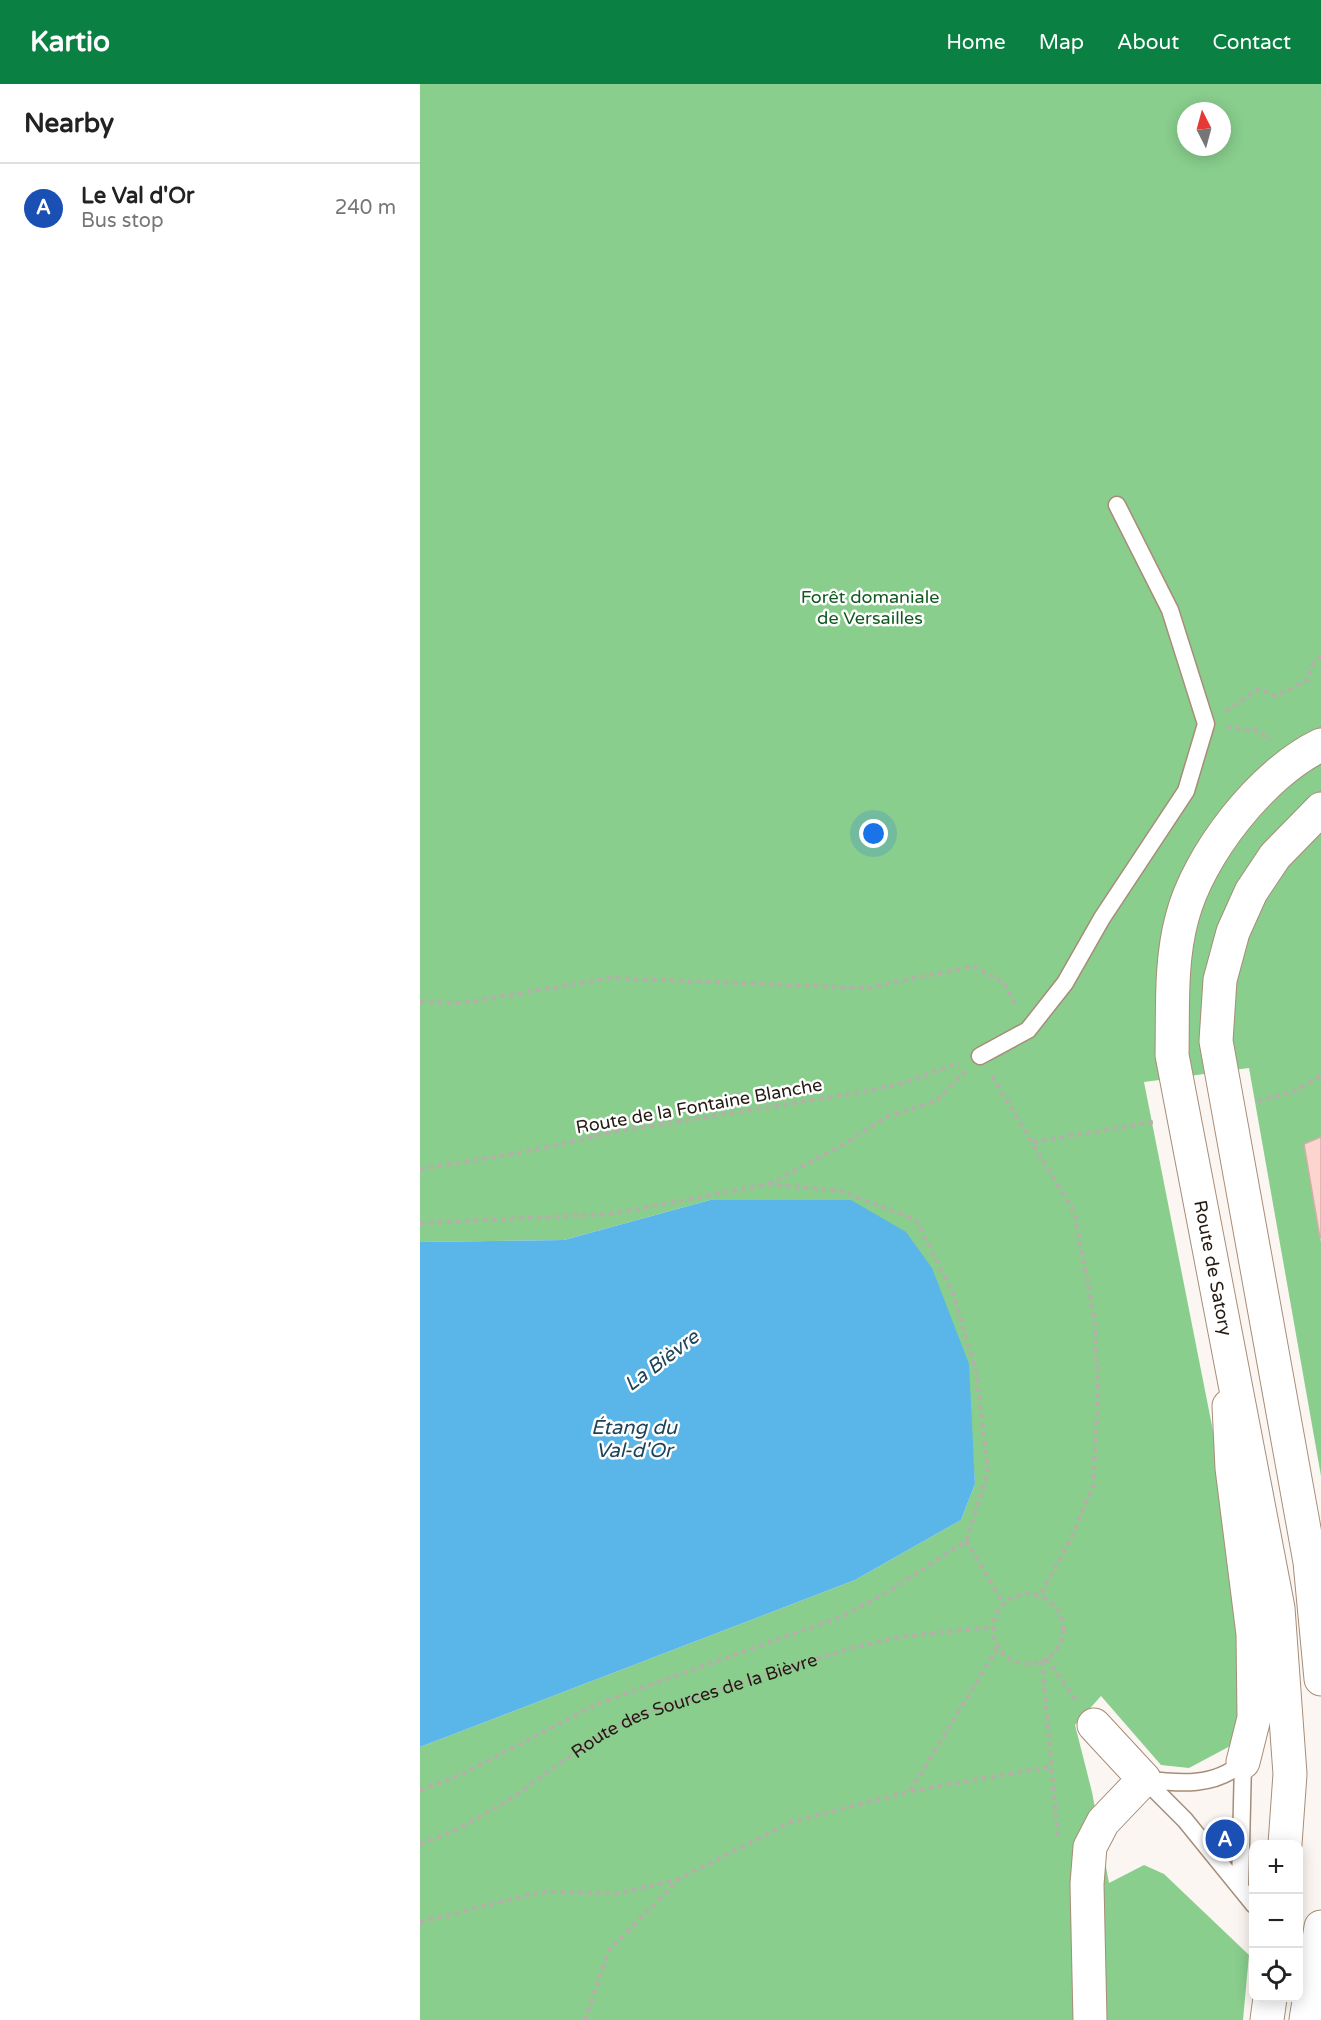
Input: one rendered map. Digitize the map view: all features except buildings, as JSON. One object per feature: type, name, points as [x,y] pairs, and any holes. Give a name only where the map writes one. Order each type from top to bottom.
[{"type":"main road","name":"Route de Satory","points":[[1285,1840],[1290,1774],[1278,1608],[1172,1055],[1173,977],[1182,918],[1204,867],[1229,825],[1261,789],[1310,751]]},
{"type":"main road","points":[[1321,810],[1275,856],[1246,902],[1233,932],[1220,981],[1216,1041],[1310,1562],[1321,1679]]},
{"type":"main road","points":[[1226,1338],[1232,1468],[1253,1634],[1254,1718],[1243,1762]]},
{"type":"main road","points":[[1090,2020],[1087,1884],[1090,1847],[1103,1822],[1144,1779],[1094,1725]]},
{"type":"main road","points":[[1306,2020],[1321,1928]]},
{"type":"main road","points":[[1267,2020],[1269,2002]]},
{"type":"lane","points":[[980,1056],[1028,1030],[1065,983],[1102,918],[1186,790],[1206,724],[1170,610],[1117,506]]},
{"type":"lane","points":[[1144,1779],[1175,1783],[1213,1780],[1233,1772],[1243,1762]]},
{"type":"lane","points":[[1240,1888],[1243,1762]]},
{"type":"lane","points":[[1144,1779],[1185,1820],[1249,1899]]},
{"type":"path","points":[[1206,724],[1258,689],[1276,696],[1307,680],[1313,664],[1321,655]]},
{"type":"path","points":[[1206,724],[1255,730],[1310,751]]},
{"type":"path","points":[[420,1002],[462,1003],[610,978],[867,988],[973,966],[1004,983],[1028,1030]]},
{"type":"path","points":[[768,1184],[846,1143],[886,1118],[936,1101],[980,1056],[1074,1212],[1095,1321],[1098,1399],[1093,1486],[1072,1536],[1041,1596]]},
{"type":"path","name":"Route de la Fontaine Blanche","points":[[420,1169],[518,1153],[620,1131],[850,1094],[903,1083],[980,1056]]},
{"type":"path","points":[[1258,1101],[1298,1090],[1321,1075]]},
{"type":"path","points":[[1033,1142],[1155,1121]]},
{"type":"path","points":[[420,1223],[611,1214],[768,1184],[841,1191],[916,1221],[952,1291],[976,1371],[988,1472],[966,1541],[889,1591],[843,1616],[599,1703],[462,1774],[420,1790]]},
{"type":"path","points":[[966,1541],[1004,1604]]},
{"type":"path","points":[[1021,1595],[1041,1596],[1058,1610],[1064,1631],[1061,1642],[1045,1660],[1023,1664],[1013,1661],[998,1647],[993,1627],[999,1610],[1004,1604],[1021,1595]]},
{"type":"path","name":"Route des Sources de la Bièvre","points":[[420,1844],[454,1831],[509,1800],[600,1735],[639,1715],[858,1646],[906,1636],[993,1627]]},
{"type":"path","points":[[910,1791],[998,1647]]},
{"type":"path","points":[[1045,1660],[1094,1725]]},
{"type":"path","points":[[1045,1660],[1058,1850]]},
{"type":"path","points":[[420,1922],[540,1892],[621,1893],[679,1879],[791,1822],[910,1791],[1053,1766]]},
{"type":"path","points":[[585,2020],[609,1950],[679,1879]]},
{"type":"green space","name":"Forêt domaniale de Versailles","points":[[420,84],[1321,84],[1321,1137],[1304,1144],[1321,1242],[1321,1476],[1249,1068],[1144,1082],[1216,1446],[1245,1708],[1234,1744],[1189,1768],[1161,1765],[1101,1696],[1075,1725],[1092,1792],[1109,1883],[1144,1865],[1164,1874],[1249,1955],[1243,2020],[420,2020],[420,1747],[855,1580],[961,1520],[975,1484],[971,1428],[851,1200],[710,1200],[564,1240],[420,1242]]},
{"type":"water","name":"Étang du Val-d'Or","points":[[710,1200],[851,1200],[906,1232],[932,1268],[969,1364],[975,1484],[961,1520],[855,1580],[420,1747],[420,1242],[564,1240]]},
{"type":"place","name":"Le Val d'Or","points":[[1225,1839]]},
{"type":"water label","name":"La Bièvre","points":[[662,1361]]}]
